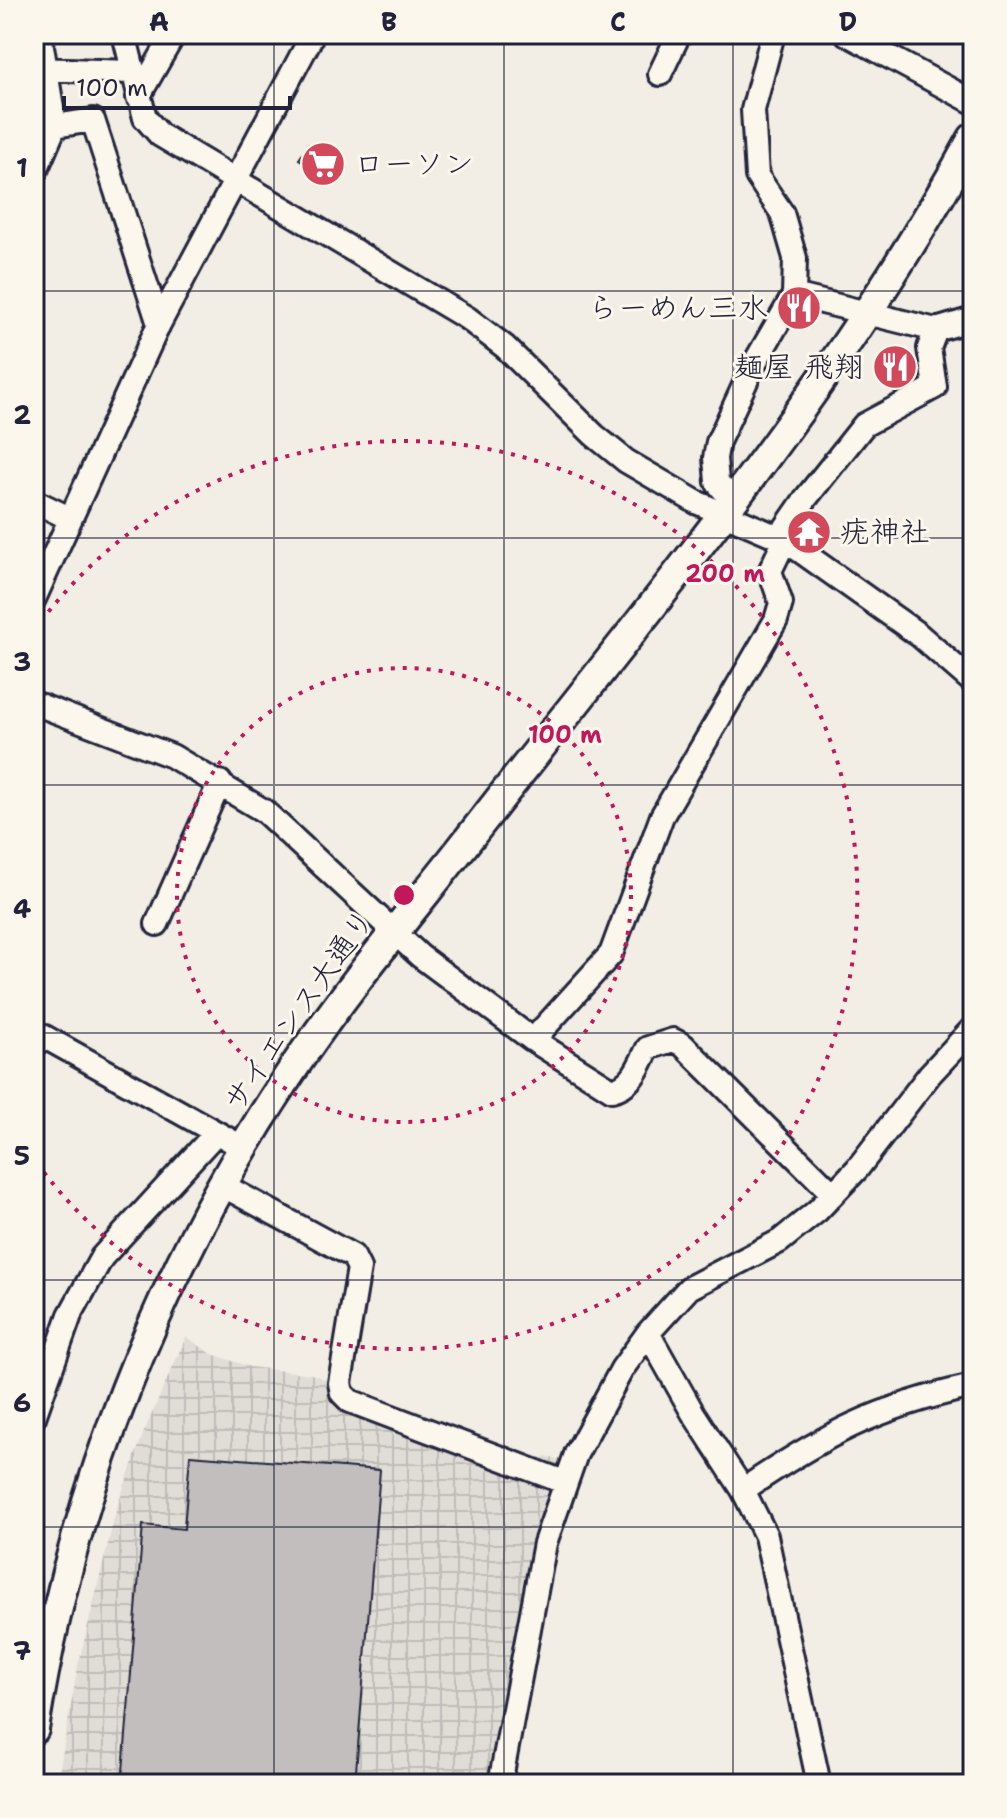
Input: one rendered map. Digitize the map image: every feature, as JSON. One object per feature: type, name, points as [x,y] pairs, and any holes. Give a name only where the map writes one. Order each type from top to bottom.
[{"type":"main road","name":"サイエンス大通り","points":[[34,1729],[59,1600],[108,1436],[156,1317],[222,1185],[307,1049],[394,933],[729,509],[870,315],[973,138]]},
{"type":"street","points":[[40,34],[40,70],[55,126]]},
{"type":"street","points":[[124,34],[145,118],[160,135],[467,318],[505,347],[594,435],[626,461],[729,509],[782,538],[919,635],[973,682]]},
{"type":"street","points":[[138,97],[174,34]]},
{"type":"street","points":[[34,599],[159,324],[313,34]]},
{"type":"street","points":[[660,74],[679,34]]},
{"type":"street","points":[[729,509],[717,482],[715,458],[718,442],[754,364],[794,295],[795,258],[782,213],[757,176],[753,110],[773,34]]},
{"type":"street","points":[[847,34],[973,102]]},
{"type":"street","points":[[40,70],[132,72]]},
{"type":"street","points":[[34,175],[38,152],[55,126],[93,120],[159,324]]},
{"type":"street","points":[[794,295],[936,330],[973,319]]},
{"type":"street","points":[[533,1040],[611,954],[662,816],[776,620],[781,603],[770,571],[782,538],[864,425],[935,387],[929,348],[936,330]]},
{"type":"street","points":[[34,501],[69,518]]},
{"type":"street","points":[[34,703],[172,756],[264,811],[394,933],[533,1040],[612,1090],[623,1087],[633,1077],[648,1048],[673,1040],[683,1045],[833,1194]]},
{"type":"street","points":[[157,924],[220,782]]},
{"type":"street","points":[[500,1784],[545,1543],[564,1482],[622,1369],[648,1333],[689,1288],[780,1241],[833,1194],[857,1169],[930,1074],[973,1028]]},
{"type":"street","points":[[34,1031],[244,1148]]},
{"type":"street","points":[[34,1417],[70,1315],[102,1257],[215,1134]]},
{"type":"street","points":[[222,1185],[353,1256],[359,1268],[340,1383],[342,1393],[350,1401],[564,1482]]},
{"type":"street","points":[[648,1333],[693,1413],[743,1490],[766,1536],[819,1784]]},
{"type":"street","points":[[743,1490],[850,1423],[903,1403],[973,1386]]},
{"type":"shaded area","points":[[186,1337],[212,1354],[250,1367],[311,1374],[453,1430],[541,1460],[545,1456],[562,1461],[531,1543],[490,1784],[57,1784],[78,1666],[117,1507],[143,1434]]},
{"type":"building","name":"ローソン","points":[[309,145],[347,168],[338,183],[299,159]]},
{"type":"building","points":[[190,1455],[380,1470],[355,1784],[122,1784],[143,1525],[184,1529]]},
{"type":"place","name":"ローソン","points":[[323,164]]},
{"type":"place","name":"らーめん三水","points":[[799,308]]},
{"type":"place","name":"麺屋 飛翔","points":[[895,367]]},
{"type":"place","name":"疣神社","points":[[809,532]]}]
